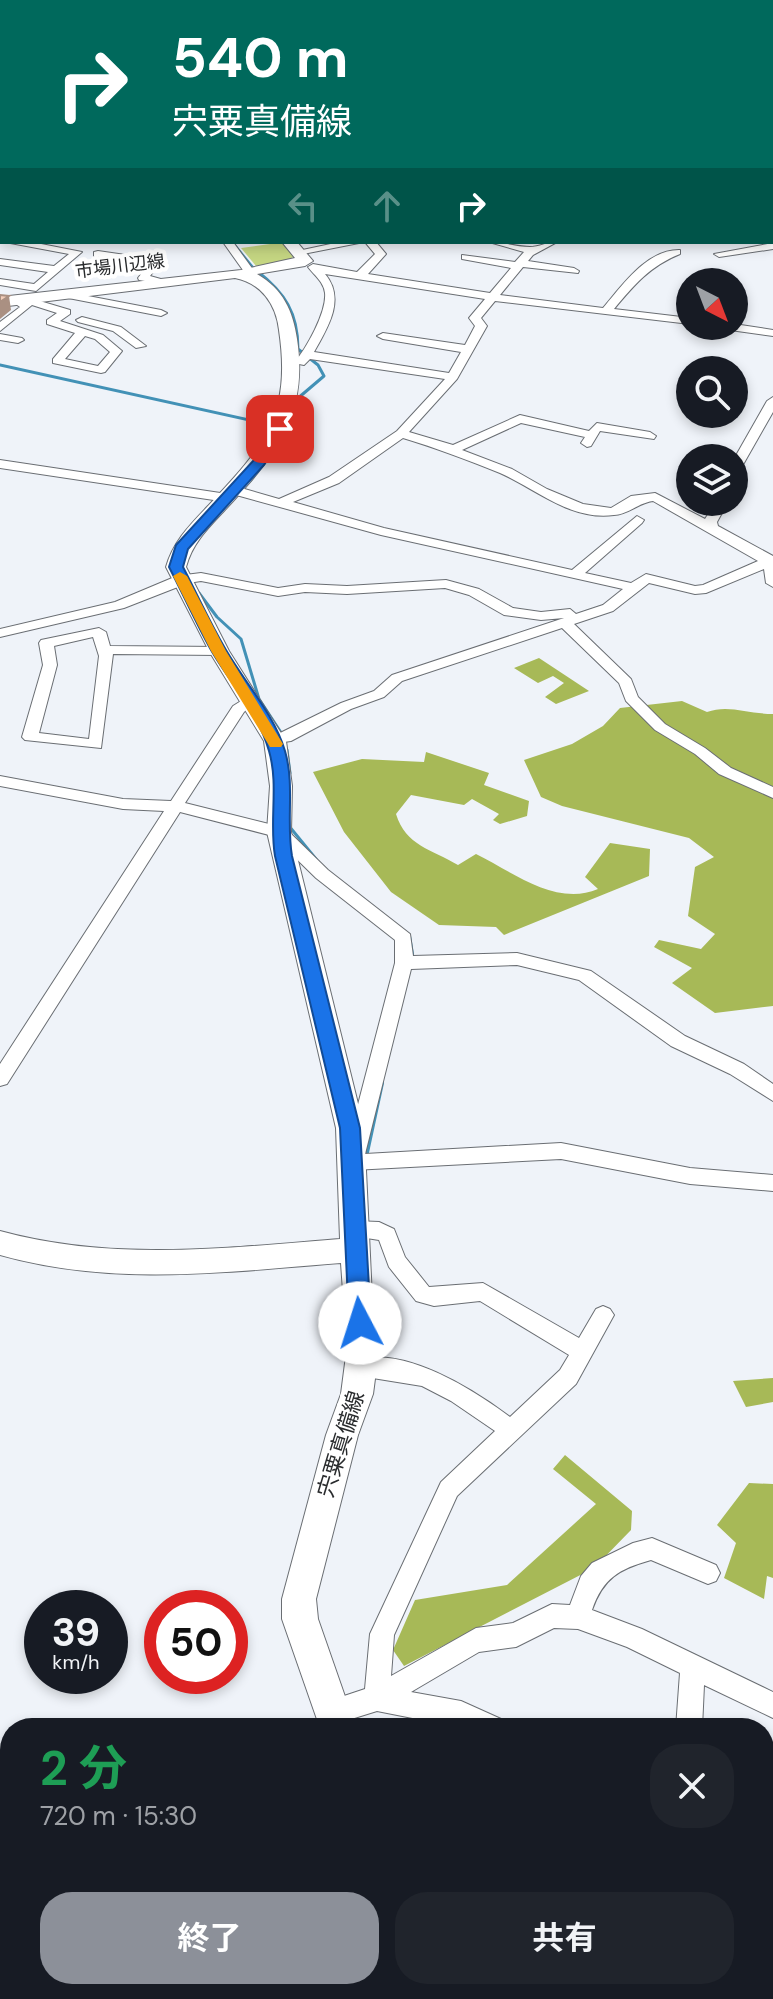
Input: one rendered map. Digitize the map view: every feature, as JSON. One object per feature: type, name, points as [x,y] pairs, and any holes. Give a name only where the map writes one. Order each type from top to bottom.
[{"type":"main road","points":[[247,272],[302,256]]},
{"type":"main road","points":[[186,579],[176,567],[181,548],[235,493],[259,462],[280,429],[303,359],[281,306],[263,284],[247,272]]},
{"type":"main road","name":"市場川辺線","points":[[21,298],[247,272]]},
{"type":"main road","name":"宍粟真備線","points":[[186,579],[219,651],[249,700],[280,740],[279,832],[360,1162],[358,1234],[362,1368],[299,1599],[300,1619],[334,1718]]},
{"type":"main road","points":[[0,1243],[54,1257],[138,1263],[358,1234]]},
{"type":"street","points":[[21,298],[77,252],[23,244]]},
{"type":"street","points":[[229,244],[247,272]]},
{"type":"street","points":[[302,256],[351,244]]},
{"type":"street","points":[[360,276],[381,254],[372,244]]},
{"type":"street","points":[[503,244],[534,251]]},
{"type":"street","points":[[280,503],[334,480],[401,434],[453,377],[481,326],[475,318],[519,264],[548,244]]},
{"type":"street","points":[[719,254],[764,244]]},
{"type":"street","points":[[607,311],[636,276],[676,247]]},
{"type":"street","points":[[302,256],[360,276],[493,298],[676,319]]},
{"type":"street","points":[[302,256],[329,286],[331,299],[303,359],[453,377]]},
{"type":"street","points":[[98,257],[93,264],[148,272],[143,278],[163,281]]},
{"type":"street","points":[[466,257],[574,271]]},
{"type":"street","points":[[0,262],[57,270]]},
{"type":"street","points":[[0,282],[27,306],[0,328]]},
{"type":"street","points":[[62,294],[161,313]]},
{"type":"street","points":[[21,298],[66,312],[78,319],[117,329],[140,346]]},
{"type":"street","points":[[66,312],[51,322],[99,337],[116,351],[101,370],[57,361],[82,332]]},
{"type":"street","points":[[748,330],[773,333]]},
{"type":"street","points":[[0,337],[18,340]]},
{"type":"street","points":[[386,342],[464,354]]},
{"type":"street","points":[[748,445],[773,401]]},
{"type":"street","points":[[447,449],[461,447],[520,419],[589,439],[597,427],[650,436]]},
{"type":"street","points":[[401,434],[508,472],[542,492],[580,508],[612,512],[625,508],[636,499],[655,497],[771,561]]},
{"type":"street","points":[[0,464],[235,493],[381,531],[635,588]]},
{"type":"street","points":[[712,528],[710,522],[714,516]]},
{"type":"street","points":[[574,575],[637,520]]},
{"type":"street","points":[[771,561],[773,583]]},
{"type":"street","points":[[280,740],[346,706],[379,694],[397,678],[600,611],[624,599],[646,578],[695,590],[706,589],[771,561]]},
{"type":"street","points":[[0,633],[119,605],[186,579],[235,582],[278,592],[305,588],[347,590],[446,584],[474,592],[509,612],[541,616],[600,611]]},
{"type":"street","points":[[565,623],[626,682],[631,698],[660,727],[700,751],[725,771],[773,793]]},
{"type":"street","points":[[99,632],[105,650],[96,745],[30,737],[50,665],[46,643],[99,632]]},
{"type":"street","points":[[105,650],[219,651]]},
{"type":"street","points":[[0,1079],[9,1047],[238,709],[249,700]]},
{"type":"street","points":[[0,781],[123,804],[175,806],[279,832],[322,874],[404,938],[409,963],[360,1162],[561,1151],[690,1176],[773,1183]]},
{"type":"street","points":[[409,963],[517,959],[585,975],[678,1041],[737,1069],[773,1094]]},
{"type":"street","points":[[358,1234],[379,1230],[387,1235],[396,1261],[423,1295],[434,1297],[483,1292],[582,1351]]},
{"type":"street","points":[[377,1698],[382,1634],[449,1489],[561,1384],[603,1315]]},
{"type":"street","points":[[362,1368],[395,1368],[421,1374],[467,1397],[511,1430]]},
{"type":"street","points":[[578,1617],[589,1584],[600,1571],[633,1554],[652,1549],[708,1573]]},
{"type":"street","points":[[339,1718],[476,1640],[516,1635],[552,1616],[578,1617],[633,1637],[773,1705]]},
{"type":"street","points":[[690,1718],[693,1668]]},
{"type":"street","points":[[377,1698],[470,1718]]},
{"type":"green space","points":[[286,244],[295,256],[286,261],[256,266],[241,248]]},
{"type":"green space","points":[[539,658],[589,691],[556,704],[545,697],[564,683],[553,676],[538,683],[514,668]]},
{"type":"green space","points":[[682,701],[707,712],[731,709],[773,714],[773,1006],[715,1013],[672,983],[692,968],[654,947],[659,940],[701,949],[715,934],[688,916],[695,867],[714,857],[689,838],[562,806],[541,797],[524,760],[572,744],[603,726],[620,708]]},
{"type":"green space","points":[[426,752],[489,773],[484,785],[529,801],[527,816],[500,824],[493,820],[499,814],[472,799],[464,805],[411,795],[396,814],[406,833],[429,850],[458,865],[476,854],[535,885],[566,894],[598,889],[585,877],[610,843],[650,849],[649,876],[504,935],[496,927],[439,925],[391,892],[344,832],[313,772],[362,759],[424,762]]},
{"type":"green space","points":[[773,1378],[773,1402],[746,1407],[733,1381]]},
{"type":"green space","points":[[565,1455],[632,1511],[631,1530],[594,1568],[404,1666],[393,1650],[415,1600],[507,1585],[596,1504],[553,1469]]},
{"type":"green space","points":[[749,1483],[773,1484],[773,1578],[767,1576],[764,1599],[724,1578],[736,1543],[717,1525]]},
{"type":"waterway","points":[[234,244],[253,268]]},
{"type":"waterway","points":[[250,481],[288,431],[297,399],[324,376],[318,365],[298,349],[296,325],[288,305],[275,287],[257,271]]},
{"type":"waterway","points":[[0,365],[272,425]]},
{"type":"waterway","points":[[199,593],[217,617],[241,639],[259,699],[282,734]]},
{"type":"waterway","points":[[287,750],[290,773]]},
{"type":"waterway","points":[[289,826],[316,859]]},
{"type":"waterway","points":[[409,936],[412,954]]},
{"type":"waterway","points":[[366,1157],[382,1083]]},
{"type":"slow traffic","points":[[180,576],[219,651],[275,744]]},
{"type":"route","points":[[280,429],[259,462],[187,540],[178,555],[176,567],[195,608],[275,741],[278,752],[281,786],[279,832],[350,1128],[360,1323]]}]
